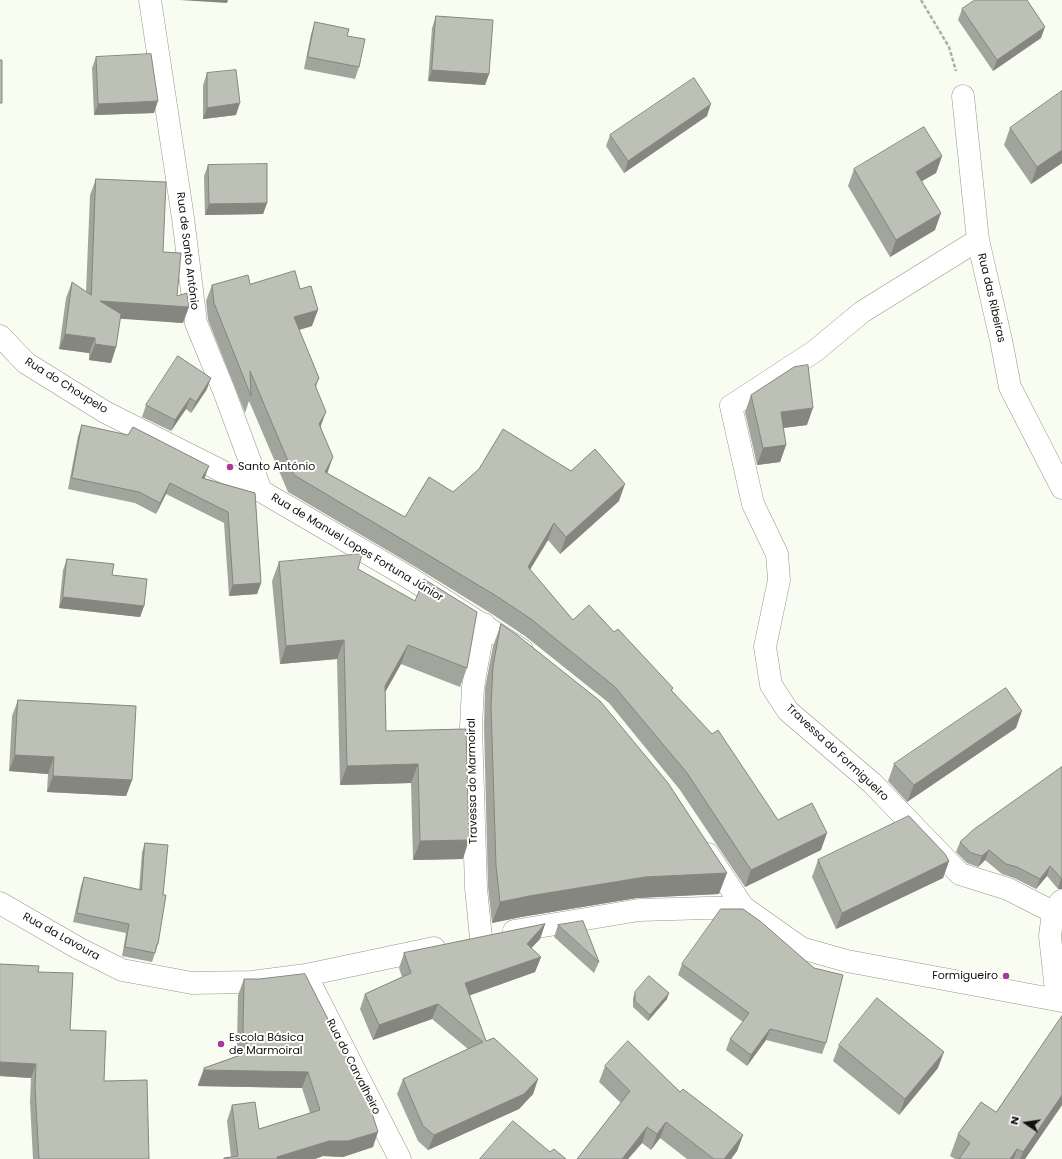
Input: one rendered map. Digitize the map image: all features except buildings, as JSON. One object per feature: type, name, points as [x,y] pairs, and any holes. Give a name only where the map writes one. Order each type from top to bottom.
[{"type":"street","name":"Rua de Santo António","points":[[150,0],[183,218],[196,323],[262,491]]},
{"type":"street","name":"Rua das Ribeiras","points":[[963,96],[978,240],[1001,340],[1010,387],[1062,488]]},
{"type":"street","name":"Travessa do Formigueiro","points":[[978,240],[862,312],[815,351],[731,406],[754,504],[777,554],[779,580],[765,646],[771,685],[788,710],[872,783],[960,874],[1008,888],[1058,906]]},
{"type":"street","name":"Rua do Choupelo","points":[[0,336],[26,363],[106,412],[137,428]]},
{"type":"street","name":"Rua de Manuel Lopes Fortuna Júnior","points":[[137,428],[262,491],[408,577],[484,624],[535,660]]},
{"type":"street","name":"Travessa do Marmoiral","points":[[482,938],[476,888],[471,728],[473,687],[484,624]]},
{"type":"street","points":[[696,836],[743,907],[801,948],[847,961],[1060,1000],[1050,936],[1058,906]]},
{"type":"street","name":"Rua da Lavoura","points":[[0,903],[78,948],[122,970],[192,983],[252,982],[306,975],[523,929],[639,910],[743,907]]},
{"type":"street","name":"Rua do Carvalheiro","points":[[306,975],[400,1159]]},
{"type":"path","points":[[921,0],[949,47],[963,96]]},
{"type":"place","name":"Santo António","points":[[230,467]]},
{"type":"place","name":"Formigueiro","points":[[1006,976]]},
{"type":"place","name":"Escola Básica de Marmoiral","points":[[221,1044]]}]
